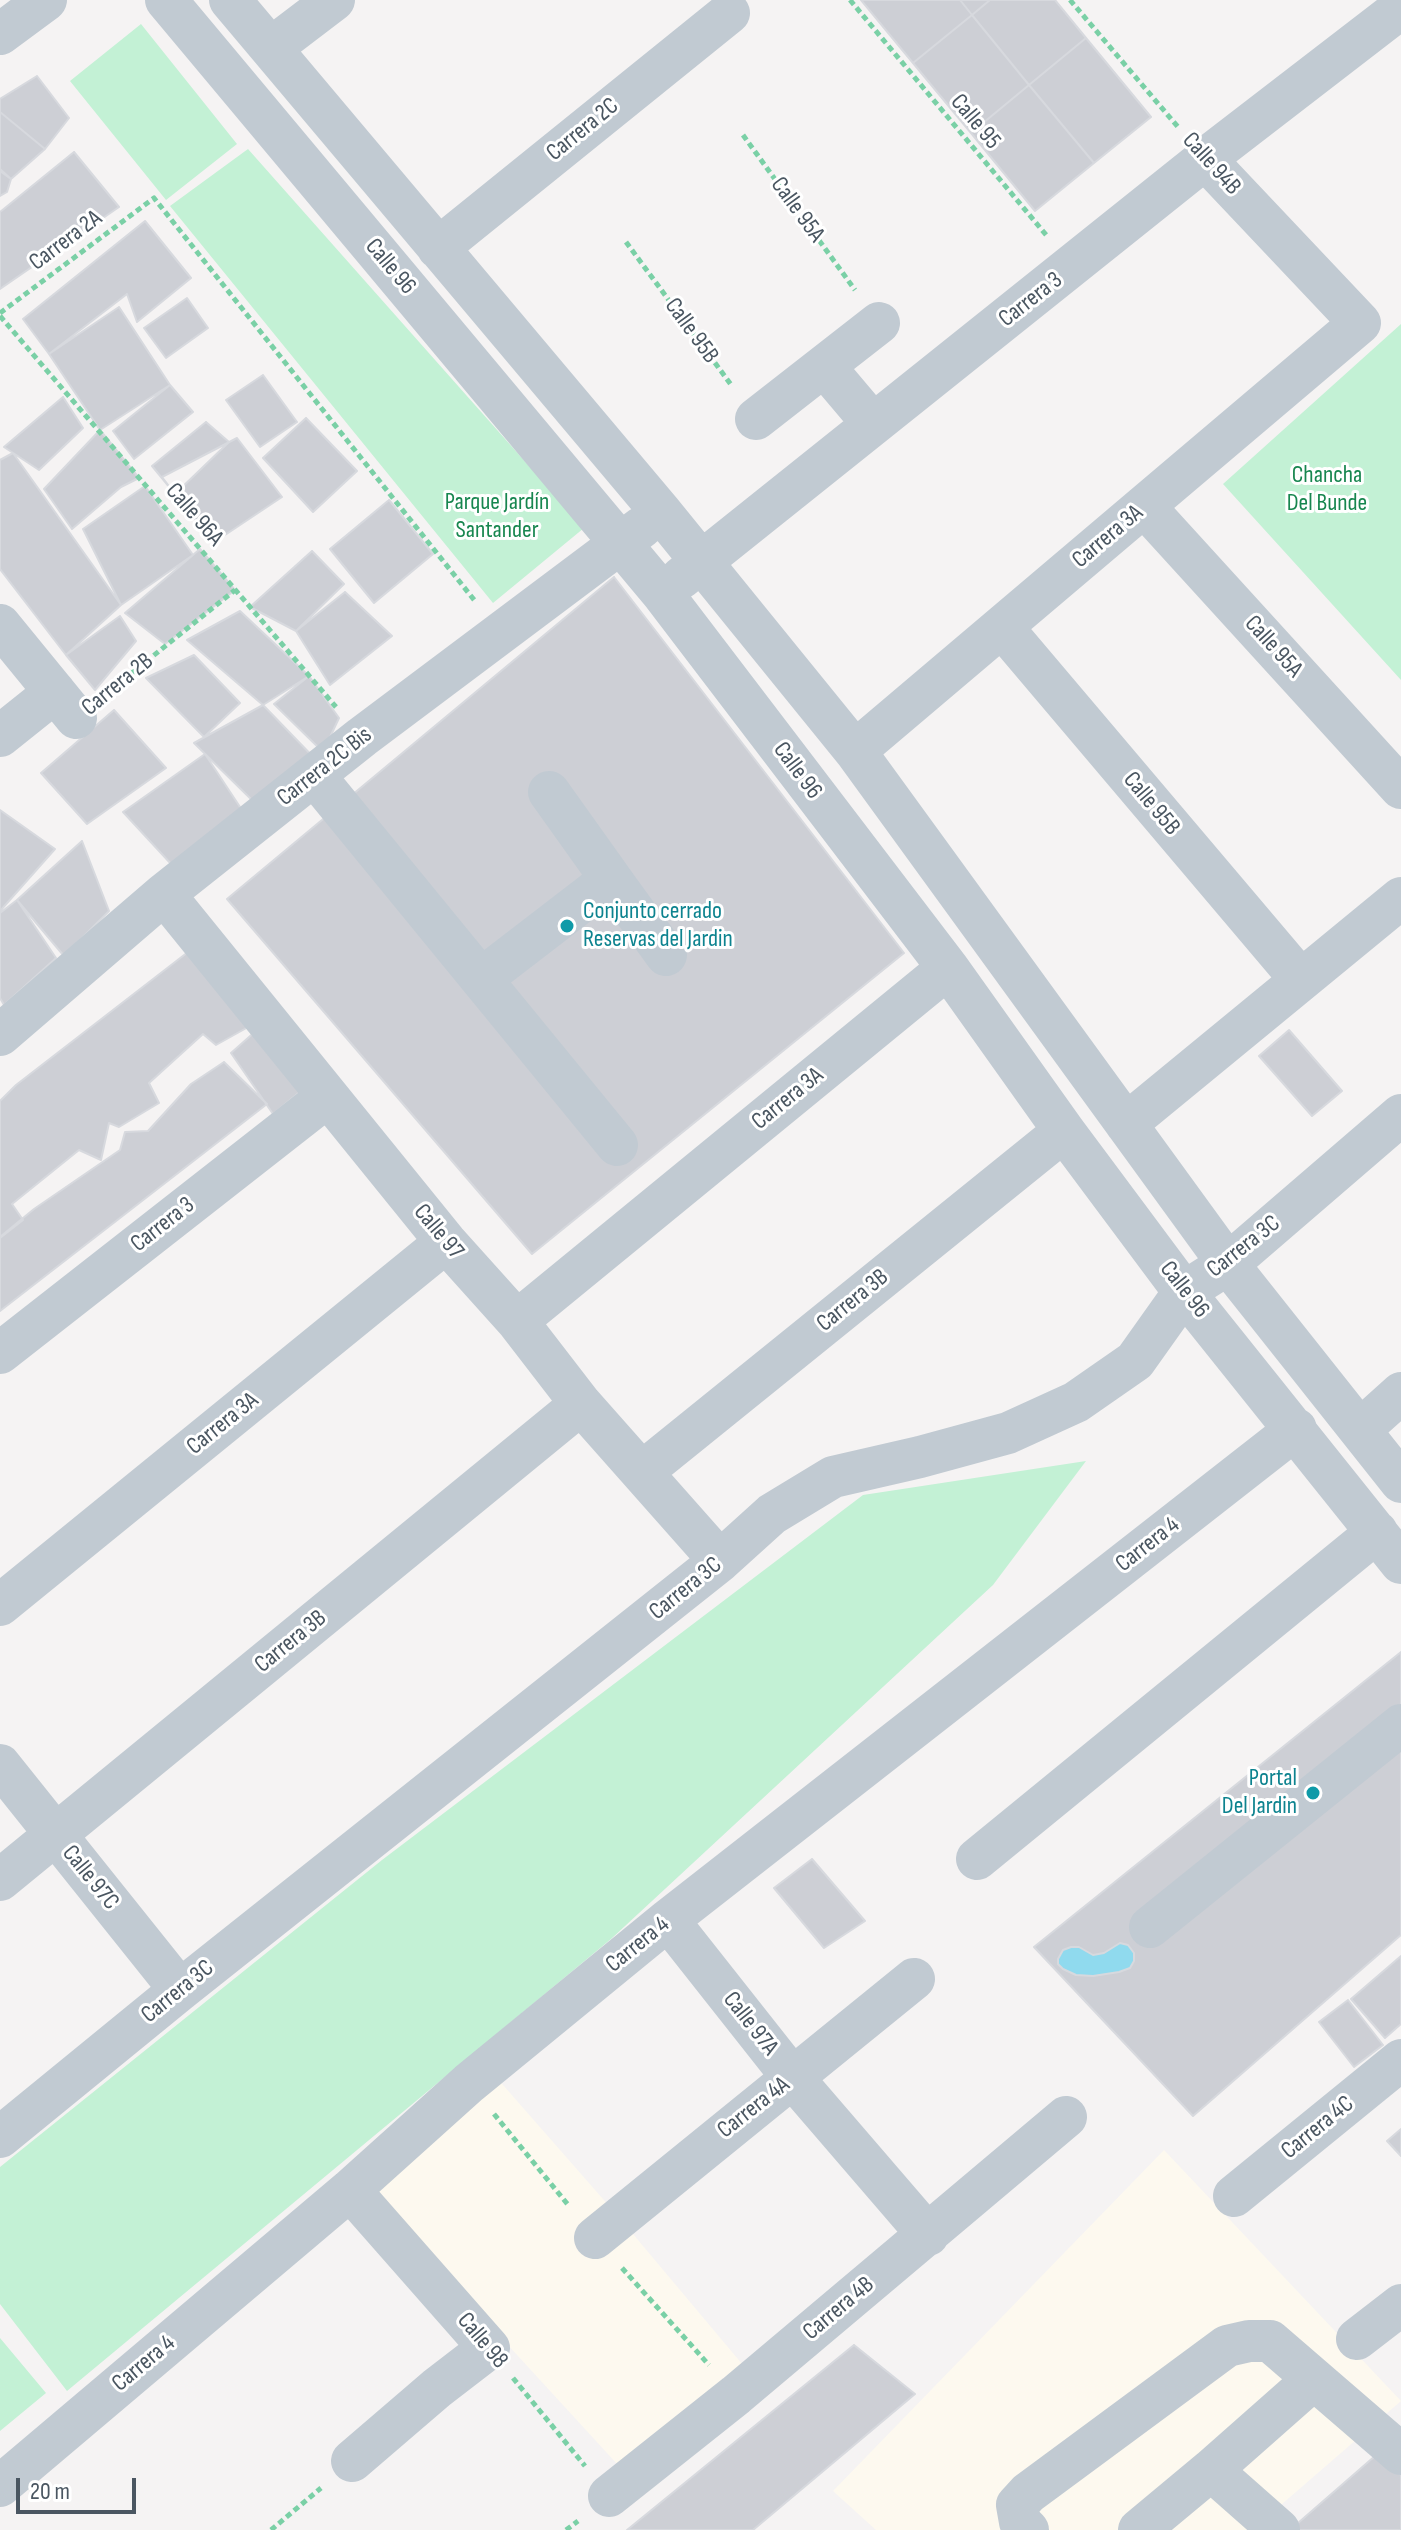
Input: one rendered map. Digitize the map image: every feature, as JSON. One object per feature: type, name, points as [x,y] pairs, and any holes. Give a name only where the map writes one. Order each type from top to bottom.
[{"type":"street","points":[[0,34],[46,0]]},
{"type":"street","name":"Calle 96","points":[[166,0],[662,593],[948,968],[1184,1292],[1389,1548]]},
{"type":"street","name":"Calle 96","points":[[230,0],[661,512],[855,751],[1228,1264],[1401,1482]]},
{"type":"street","points":[[271,48],[334,0]]},
{"type":"street","name":"Carrera 3","points":[[662,593],[1073,267],[1380,11]]},
{"type":"street","name":"Carrera 2C","points":[[438,248],[729,13]]},
{"type":"street","name":"Calle 94B","points":[[1205,159],[1360,323]]},
{"type":"street","points":[[756,419],[879,323]]},
{"type":"street","name":"Carrera 3A","points":[[855,751],[1360,323]]},
{"type":"street","points":[[824,366],[873,424]]},
{"type":"street","name":"Calle 95A","points":[[1144,506],[1401,788]]},
{"type":"street","name":"Carrera 2C Bis","points":[[0,1035],[164,894],[362,737],[661,512]]},
{"type":"street","points":[[0,625],[66,705],[0,736]]},
{"type":"street","name":"Calle 95B","points":[[1002,627],[1301,980]]},
{"type":"street","points":[[314,775],[617,1145]]},
{"type":"street","points":[[549,792],[666,955]]},
{"type":"street","points":[[481,979],[611,879]]},
{"type":"street","name":"Calle 97","points":[[164,894],[446,1242],[517,1321],[581,1404],[720,1561]]},
{"type":"street","points":[[1126,1124],[1401,898]]},
{"type":"street","name":"Carrera 3A","points":[[517,1321],[948,968]]},
{"type":"street","name":"Carrera 3","points":[[0,1353],[327,1097]]},
{"type":"street","name":"Carrera 3C","points":[[0,2137],[720,1561],[772,1514],[833,1477],[1008,1433],[1076,1402],[1135,1361],[1184,1292],[1228,1264],[1401,1115]]},
{"type":"street","name":"Carrera 3B","points":[[642,1472],[1064,1131]]},
{"type":"street","name":"Carrera 3A","points":[[0,1605],[446,1242]]},
{"type":"street","points":[[1361,1429],[1401,1393]]},
{"type":"street","name":"Carrera 3B","points":[[0,1880],[581,1404]]},
{"type":"street","name":"Carrera 4","points":[[0,2486],[350,2190],[469,2083],[668,1920],[1296,1429]]},
{"type":"street","points":[[977,1859],[1389,1548]]},
{"type":"street","points":[[1150,1927],[1401,1725]]},
{"type":"street","name":"Calle 97C","points":[[0,1765],[180,1990]]},
{"type":"street","name":"Calle 97A","points":[[668,1920],[792,2077],[928,2235]]},
{"type":"street","name":"Carrera 4A","points":[[595,2238],[914,1979]]},
{"type":"street","name":"Carrera 4C","points":[[1234,2196],[1401,2060]]},
{"type":"street","name":"Carrera 4B","points":[[609,2496],[736,2395],[1066,2117]]},
{"type":"street","name":"Calle 98","points":[[350,2190],[489,2348]]},
{"type":"street","points":[[1357,2339],[1401,2305]]},
{"type":"street","points":[[1028,2530],[1020,2522],[1017,2505],[1028,2493],[1227,2346],[1249,2341],[1270,2341],[1401,2454]]},
{"type":"street","points":[[352,2461],[489,2348]]},
{"type":"street","points":[[1139,2530],[1314,2379]]},
{"type":"street","points":[[1211,2470],[1279,2530]]},
{"type":"path","name":"Calle 95","points":[[850,0],[1073,267]]},
{"type":"path","name":"Calle 94B","points":[[1070,0],[1205,159]]},
{"type":"path","name":"Calle 95A","points":[[743,135],[879,323]]},
{"type":"path","name":"Carrera 2A","points":[[0,315],[154,198],[502,633]]},
{"type":"path","name":"Calle 95B","points":[[626,242],[756,419]]},
{"type":"path","name":"Calle 96A","points":[[0,315],[362,737]]},
{"type":"path","name":"Carrera 2B","points":[[66,705],[235,590]]},
{"type":"path","name":"Calle 98","points":[[489,2348],[609,2496]]},
{"type":"path","points":[[271,2530],[352,2461]]},
{"type":"shaded area","points":[[496,2077],[753,2377],[629,2477],[485,2320],[365,2178]]},
{"type":"shaded area","points":[[1164,2150],[1401,2401],[1252,2530],[876,2530],[833,2491]]},
{"type":"green space","points":[[141,24],[237,144],[166,200],[70,81]]},
{"type":"green space","name":"Parque Jardín Santander","points":[[248,149],[584,528],[493,603],[170,206]]},
{"type":"green space","name":"Chancha Del Bunde","points":[[1401,324],[1401,680],[1223,484]]},
{"type":"green space","points":[[1086,1461],[993,1585],[611,1939],[67,2391],[0,2304],[0,2167],[382,1860],[863,1495]]},
{"type":"green space","points":[[0,2338],[46,2393],[0,2431]]},
{"type":"water","points":[[1120,1943],[1128,1945],[1134,1953],[1134,1961],[1130,1968],[1119,1972],[1076,1975],[1058,1964],[1063,1950],[1071,1947],[1079,1947],[1093,1955],[1104,1953]]},
{"type":"building","points":[[861,0],[960,0],[972,15],[913,63]]},
{"type":"building","points":[[960,0],[990,0],[972,15]]},
{"type":"building","points":[[990,0],[1055,0],[1086,38],[1029,85],[972,15]]},
{"type":"building","points":[[972,15],[1029,85],[971,133],[913,63]]},
{"type":"building","points":[[1086,38],[1151,117],[1094,163],[1029,85]]},
{"type":"building","points":[[37,76],[69,118],[45,149],[0,112],[0,99]]},
{"type":"building","points":[[1029,85],[1094,163],[1035,211],[971,133]]},
{"type":"building","points":[[0,112],[45,149],[11,179],[0,169]]},
{"type":"building","points":[[74,152],[119,207],[0,289],[0,212]]},
{"type":"building","points":[[0,171],[11,179],[7,192],[0,196]]},
{"type":"building","points":[[145,221],[191,278],[137,322],[127,294],[49,354],[23,319]]},
{"type":"building","points":[[187,298],[208,328],[166,358],[144,328]]},
{"type":"building","points":[[119,307],[170,385],[100,430],[49,354]]},
{"type":"building","points":[[263,375],[297,422],[260,447],[226,400]]},
{"type":"building","points":[[170,385],[193,412],[134,459],[113,431]]},
{"type":"building","points":[[63,397],[83,428],[39,470],[4,447]]},
{"type":"building","points":[[306,418],[357,471],[313,512],[263,458]]},
{"type":"building","points":[[206,422],[229,442],[175,494],[152,466]]},
{"type":"building","points":[[100,430],[139,478],[121,487],[72,529],[44,489]]},
{"type":"building","points":[[237,438],[282,497],[213,543],[162,477]]},
{"type":"building","points":[[13,453],[121,605],[66,655],[0,569],[0,460]]},
{"type":"building","points":[[145,486],[193,555],[121,605],[83,529]]},
{"type":"building","points":[[389,500],[433,554],[374,603],[330,549]]},
{"type":"building","points":[[200,549],[235,590],[165,644],[125,613]]},
{"type":"building","points":[[312,551],[344,584],[296,631],[250,607]]},
{"type":"building","name":"Conjunto cerrado Reservas del Jardin","points":[[614,577],[904,953],[532,1254],[227,899]]},
{"type":"building","points":[[345,592],[392,636],[330,685],[296,631]]},
{"type":"building","points":[[240,611],[309,676],[263,705],[187,640]]},
{"type":"building","points":[[120,616],[136,641],[95,690],[66,655]]},
{"type":"building","points":[[194,655],[240,703],[204,737],[146,678]]},
{"type":"building","points":[[309,676],[339,718],[323,752],[274,704]]},
{"type":"building","points":[[263,705],[321,765],[260,808],[194,743]]},
{"type":"building","points":[[114,710],[166,768],[87,824],[41,773]]},
{"type":"building","points":[[205,754],[244,813],[172,865],[123,812]]},
{"type":"building","points":[[0,810],[55,849],[0,911]]},
{"type":"building","points":[[82,841],[109,911],[64,956],[17,900]]},
{"type":"building","points":[[17,900],[56,958],[4,1005],[0,998],[0,913]]},
{"type":"building","points":[[188,952],[250,1026],[216,1045],[203,1034],[149,1083],[159,1103],[119,1127],[109,1123],[101,1160],[79,1150],[12,1204],[23,1220],[0,1238],[0,1101],[16,1085]]},
{"type":"building","points":[[266,1022],[312,1082],[273,1114],[231,1053]]},
{"type":"building","points":[[1289,1030],[1342,1091],[1312,1116],[1259,1056]]},
{"type":"building","points":[[224,1062],[267,1104],[0,1311],[0,1237],[34,1209],[120,1150],[125,1132],[148,1131],[191,1084]]},
{"type":"building","name":"Portal Del Jardin","points":[[1401,1652],[1401,1935],[1193,2116],[1034,1947]],"holes":[[[1120,1943],[1128,1945],[1134,1953],[1134,1961],[1130,1968],[1119,1972],[1076,1975],[1058,1964],[1063,1950],[1071,1947],[1079,1947],[1093,1955],[1104,1953]]]},
{"type":"building","points":[[812,1859],[865,1921],[824,1948],[774,1888]]},
{"type":"building","points":[[1401,1956],[1401,2024],[1385,2038],[1351,1999]]},
{"type":"building","points":[[1348,2000],[1383,2045],[1354,2067],[1319,2022]]},
{"type":"building","points":[[1401,2129],[1401,2156],[1387,2141]]},
{"type":"building","points":[[854,2345],[915,2394],[753,2530],[627,2530]]},
{"type":"building","points":[[1375,2456],[1401,2475],[1401,2530],[1290,2530]]},
{"type":"place","name":"Conjunto cerrado Reservas del Jardin","points":[[567,926]]},
{"type":"place","name":"Portal Del Jardin","points":[[1313,1793]]}]
